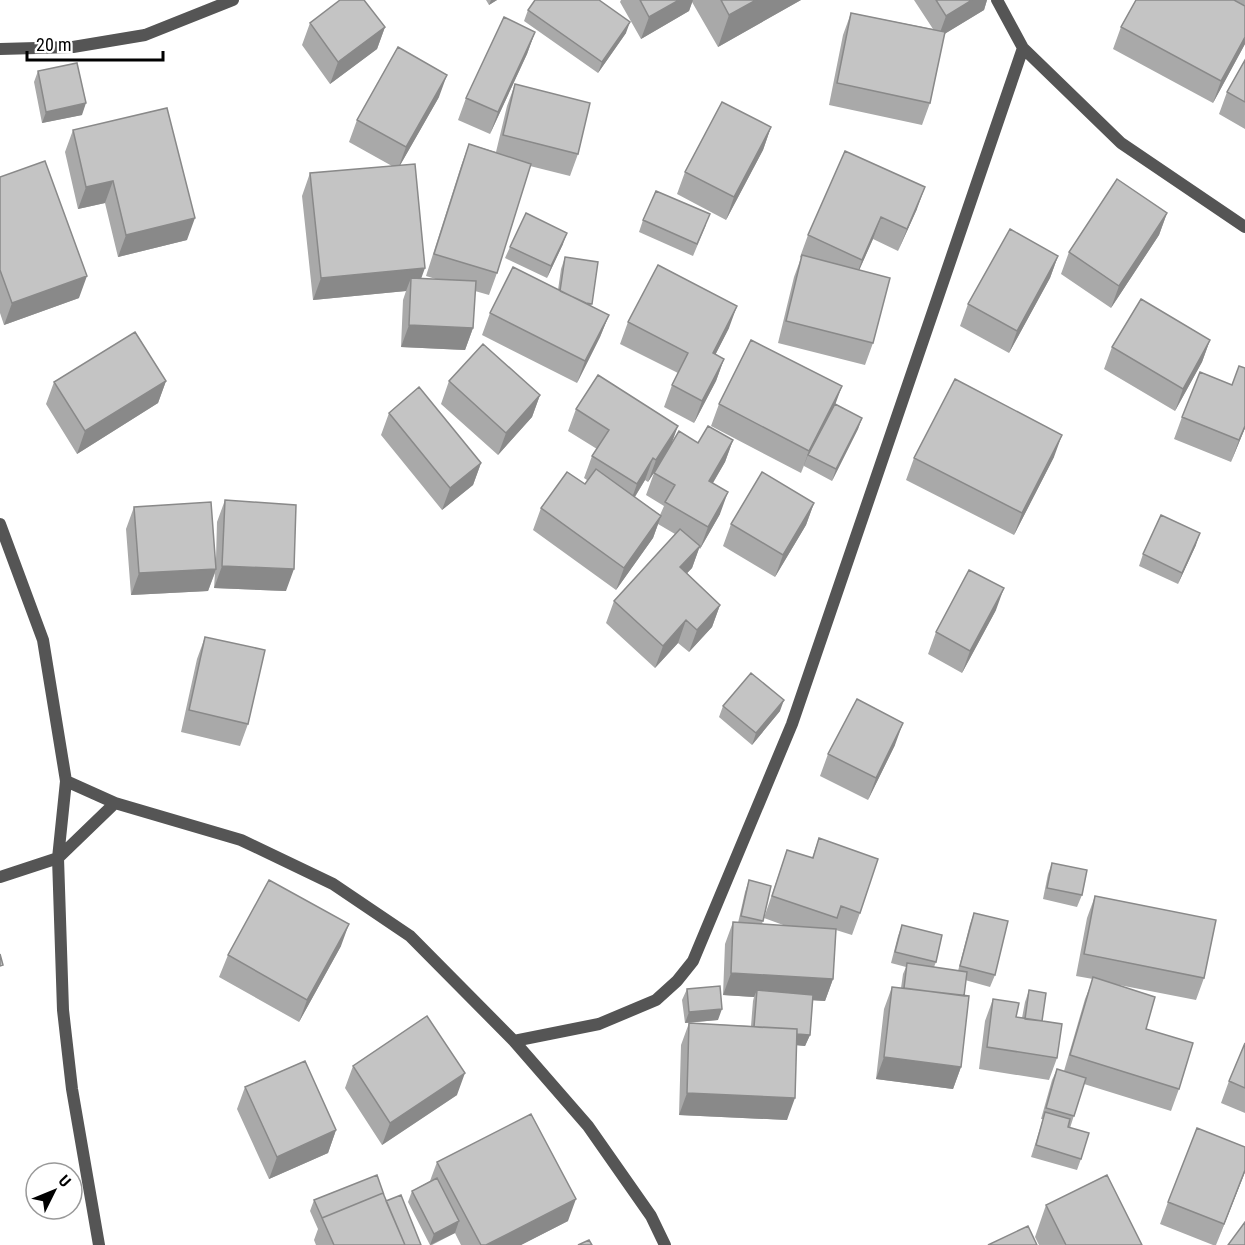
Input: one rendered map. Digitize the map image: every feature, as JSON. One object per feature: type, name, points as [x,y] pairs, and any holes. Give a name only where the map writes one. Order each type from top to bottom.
[{"type":"street","points":[[0,49],[73,47],[145,35],[233,0]]},
{"type":"street","points":[[997,0],[1023,48],[1121,143],[1245,227]]},
{"type":"street","points":[[514,1041],[599,1024],[657,1000],[677,981],[693,961],[792,724],[1023,48]]},
{"type":"street","points":[[0,524],[43,640],[66,781],[58,858],[63,1010],[72,1089],[99,1245]]},
{"type":"street","points":[[66,781],[115,803],[241,840],[333,884],[410,936],[514,1041],[588,1126],[651,1216],[665,1245]]},
{"type":"street","points":[[0,877],[58,858],[115,803]]},
{"type":"building","points":[[340,0],[364,0],[385,27],[338,62],[310,23]]},
{"type":"building","points":[[535,0],[599,0],[630,22],[602,62],[528,10]]},
{"type":"building","points":[[640,0],[679,0],[649,17]]},
{"type":"building","points":[[721,0],[756,0],[729,15]]},
{"type":"building","points":[[936,0],[972,0],[946,16]]},
{"type":"building","points":[[1136,0],[1234,0],[1245,6],[1245,37],[1221,81],[1121,27]]},
{"type":"building","points":[[851,13],[945,32],[930,103],[837,83]]},
{"type":"building","points":[[504,17],[535,32],[498,112],[466,98]]},
{"type":"building","points":[[398,47],[447,75],[406,147],[357,120]]},
{"type":"building","points":[[1245,60],[1245,102],[1227,92]]},
{"type":"building","points":[[77,63],[86,103],[46,112],[38,71]]},
{"type":"building","points":[[515,84],[590,103],[578,154],[503,135]]},
{"type":"building","points":[[722,102],[771,127],[734,197],[685,172]]},
{"type":"building","points":[[167,108],[195,218],[126,235],[113,181],[86,187],[73,130]]},
{"type":"building","points":[[469,144],[531,164],[497,273],[434,254]]},
{"type":"building","points":[[845,151],[925,187],[907,229],[881,217],[862,260],[808,235]]},
{"type":"building","points":[[45,161],[87,276],[12,303],[0,270],[0,177]]},
{"type":"building","points":[[415,164],[425,268],[321,278],[310,173]]},
{"type":"building","points":[[1117,179],[1167,213],[1119,286],[1069,252]]},
{"type":"building","points":[[656,191],[710,214],[697,244],[643,220]]},
{"type":"building","points":[[526,213],[567,233],[551,266],[510,247]]},
{"type":"building","points":[[1010,229],[1058,256],[1017,331],[968,304]]},
{"type":"building","points":[[802,255],[890,278],[873,343],[786,321]]},
{"type":"building","points":[[565,257],[598,262],[592,304],[560,291]]},
{"type":"building","points":[[658,265],[737,306],[713,353],[724,359],[702,401],[672,385],[688,353],[628,322]]},
{"type":"building","points":[[513,267],[609,315],[585,361],[490,313]]},
{"type":"building","points":[[411,278],[476,281],[473,328],[409,325]]},
{"type":"building","points":[[1141,299],[1210,340],[1183,389],[1112,347]]},
{"type":"building","points":[[135,332],[166,381],[85,431],[54,382]]},
{"type":"building","points":[[751,340],[842,386],[809,451],[719,404]]},
{"type":"building","points":[[483,344],[540,395],[506,433],[449,381]]},
{"type":"building","points":[[1239,366],[1245,368],[1245,426],[1239,440],[1182,417],[1200,372],[1232,385]]},
{"type":"building","points":[[598,375],[678,426],[656,460],[653,458],[637,484],[592,456],[609,430],[576,409]]},
{"type":"building","points":[[955,379],[1062,435],[1022,513],[914,458]]},
{"type":"building","points":[[419,387],[481,463],[450,488],[389,413]]},
{"type":"building","points":[[835,404],[862,418],[836,469],[808,455]]},
{"type":"building","points":[[708,426],[733,440],[709,481],[728,492],[708,527],[665,502],[675,485],[654,473],[679,431],[698,443]]},
{"type":"building","points":[[596,469],[661,516],[624,568],[541,508],[567,472],[585,484]]},
{"type":"building","points":[[762,472],[814,503],[783,555],[731,524]]},
{"type":"building","points":[[225,500],[296,505],[294,569],[222,566]]},
{"type":"building","points":[[211,502],[216,569],[139,573],[134,507]]},
{"type":"building","points":[[1161,515],[1200,533],[1182,573],[1143,554]]},
{"type":"building","points":[[680,529],[700,546],[680,567],[720,605],[697,630],[686,620],[663,646],[614,601]]},
{"type":"building","points":[[969,570],[1004,588],[970,651],[936,632]]},
{"type":"building","points":[[205,637],[265,650],[248,724],[189,710]]},
{"type":"building","points":[[751,673],[784,700],[756,733],[723,706]]},
{"type":"building","points":[[857,699],[903,723],[876,778],[828,754]]},
{"type":"building","points":[[819,838],[878,859],[860,913],[841,906],[837,918],[772,896],[787,850],[813,858]]},
{"type":"building","points":[[1052,863],[1087,870],[1082,895],[1047,888]]},
{"type":"building","points":[[269,880],[349,924],[307,1000],[228,955]]},
{"type":"building","points":[[749,880],[771,886],[763,921],[741,916]]},
{"type":"building","points":[[1095,896],[1216,920],[1204,978],[1084,954]]},
{"type":"building","points":[[974,913],[1008,921],[995,975],[960,966]]},
{"type":"building","points":[[733,922],[836,929],[833,979],[731,973]]},
{"type":"building","points":[[902,925],[942,935],[936,962],[895,952]]},
{"type":"building","points":[[907,963],[967,972],[964,996],[904,988]]},
{"type":"building","points":[[1093,977],[1155,997],[1146,1029],[1193,1043],[1179,1089],[1070,1055]]},
{"type":"building","points":[[720,986],[722,1009],[689,1012],[687,989]]},
{"type":"building","points":[[892,987],[969,996],[961,1067],[884,1057]]},
{"type":"building","points":[[757,990],[813,995],[810,1035],[797,1034],[797,1029],[754,1027]]},
{"type":"building","points":[[1029,990],[1046,993],[1042,1021],[1025,1019]]},
{"type":"building","points":[[993,999],[1019,1003],[1016,1017],[1062,1024],[1057,1058],[987,1047]]},
{"type":"building","points":[[427,1016],[465,1073],[390,1123],[353,1066]]},
{"type":"building","points":[[689,1023],[797,1029],[795,1098],[687,1093]]},
{"type":"building","points":[[1245,1043],[1245,1088],[1229,1081]]},
{"type":"building","points":[[305,1061],[336,1130],[277,1157],[245,1087]]},
{"type":"building","points":[[1057,1069],[1086,1078],[1074,1116],[1046,1108]]},
{"type":"building","points":[[1045,1112],[1070,1119],[1068,1127],[1089,1133],[1081,1159],[1036,1145]]},
{"type":"building","points":[[531,1114],[576,1199],[486,1245],[481,1245],[437,1162]]},
{"type":"building","points":[[1197,1128],[1245,1147],[1245,1170],[1224,1224],[1168,1202]]},
{"type":"building","points":[[377,1175],[384,1195],[383,1193],[322,1218],[314,1200]]},
{"type":"building","points":[[1107,1175],[1142,1245],[1066,1245],[1046,1205]]},
{"type":"building","points":[[437,1178],[459,1221],[434,1234],[412,1191]]},
{"type":"building","points":[[383,1193],[405,1245],[334,1245],[322,1218]]},
{"type":"building","points":[[401,1195],[421,1245],[405,1245],[386,1201]]},
{"type":"building","points":[[1245,1222],[1245,1245],[1228,1245]]},
{"type":"building","points":[[1028,1226],[1037,1245],[988,1245]]},
{"type":"building","points":[[589,1240],[592,1245],[578,1245]]}]
